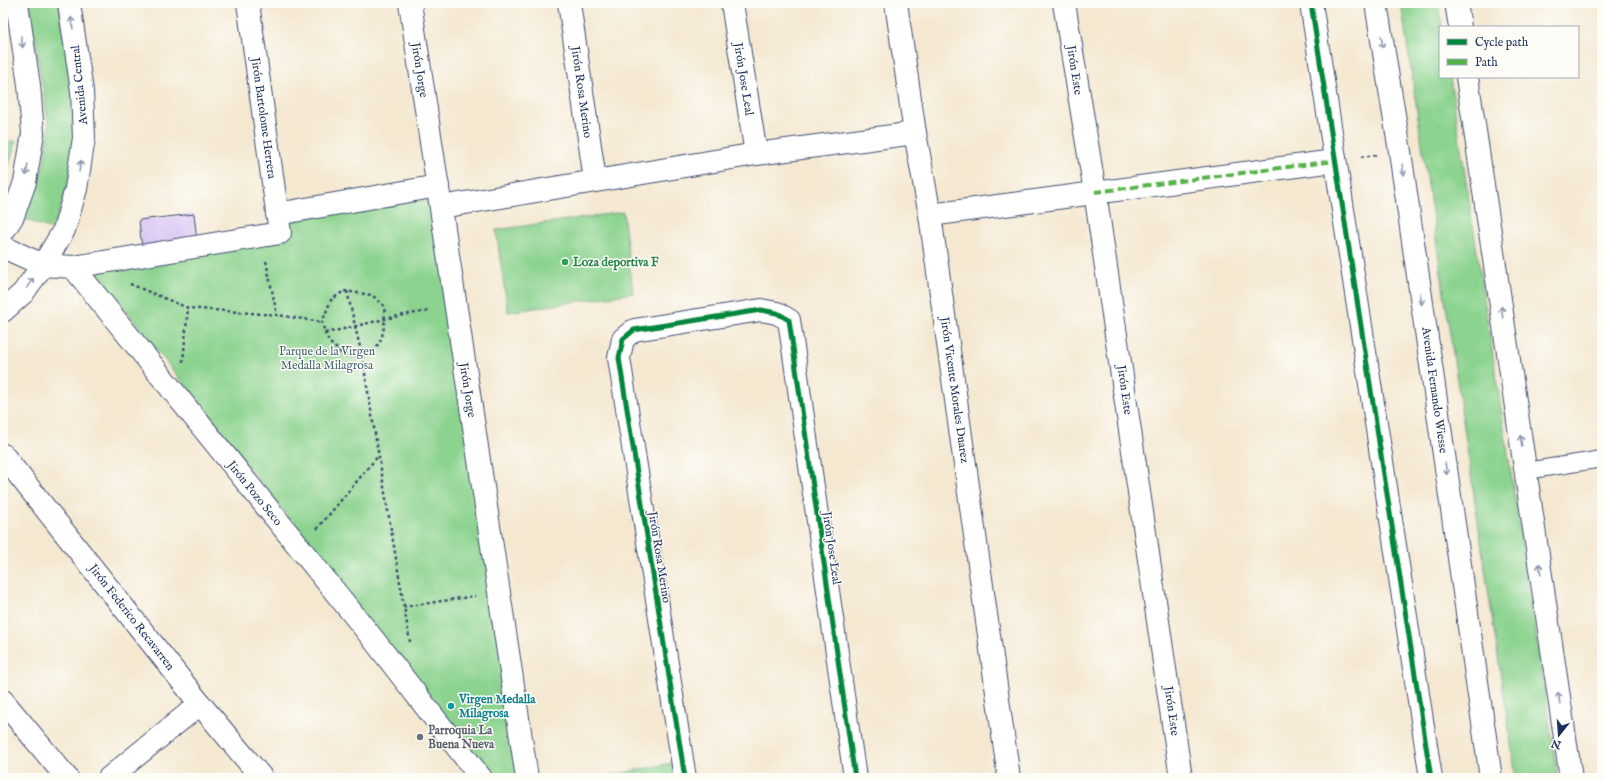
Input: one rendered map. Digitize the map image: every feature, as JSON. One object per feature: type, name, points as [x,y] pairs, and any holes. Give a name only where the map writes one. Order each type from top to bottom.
[{"type":"street","points":[[3,232],[13,216],[25,182],[33,133],[29,85],[17,3]]},
{"type":"street","name":"Avenida Central","points":[[3,311],[23,293],[43,265],[64,230],[76,189],[84,138],[82,91],[69,3]]},
{"type":"street","name":"Jirón Bartolome Herrera","points":[[248,3],[273,228]]},
{"type":"street","name":"Jirón Jorge","points":[[410,3],[527,778]]},
{"type":"street","name":"Jirón Rosa Merino","points":[[569,3],[595,180]]},
{"type":"street","name":"Jirón Jose Leal","points":[[732,3],[756,154]]},
{"type":"street","name":"Jirón Vicente Morales Duarez","points":[[896,3],[915,133],[930,215],[1010,778]]},
{"type":"street","name":"Jirón Este","points":[[1064,3],[1095,192],[1182,778]]},
{"type":"street","points":[[1311,3],[1334,161],[1432,778]]},
{"type":"street","name":"Avenida Fernando Wiesse","points":[[1376,3],[1400,152],[1491,778]]},
{"type":"street","points":[[1456,3],[1460,26]]},
{"type":"street","points":[[1467,78],[1571,778]]},
{"type":"street","points":[[3,247],[43,265],[73,267],[439,197],[595,180],[756,154],[915,133]]},
{"type":"street","points":[[930,215],[1334,161]]},
{"type":"street","name":"Jirón Pozo Seco","points":[[73,267],[370,635],[481,778]]},
{"type":"street","name":"Jirón Jose Leal","points":[[623,339],[634,330],[761,310],[777,313],[789,320],[855,778]]},
{"type":"street","name":"Jirón Rosa Merino","points":[[623,339],[619,358],[685,778]]},
{"type":"street","name":"Jirón Federico Recavarren","points":[[3,455],[200,704],[262,778]]},
{"type":"street","points":[[3,701],[67,778]]},
{"type":"street","points":[[110,778],[200,704]]},
{"type":"lane","points":[[1526,471],[1602,459]]},
{"type":"path","points":[[1334,161],[1400,152]]},
{"type":"path","points":[[273,228],[277,315]]},
{"type":"path","points":[[123,282],[188,308],[277,315],[322,322]]},
{"type":"path","points":[[347,291],[362,356],[411,649]]},
{"type":"path","points":[[347,291],[372,295],[384,306],[384,332],[376,348],[362,356],[345,356],[330,343],[322,322],[331,300],[347,291]]},
{"type":"path","points":[[182,370],[188,308]]},
{"type":"path","points":[[325,333],[356,327],[385,318],[438,311]]},
{"type":"path","points":[[313,534],[379,455]]},
{"type":"path","points":[[403,607],[481,595]]},
{"type":"green space","points":[[29,3],[59,3],[76,107],[74,162],[54,230],[24,219],[43,167],[49,127]]},
{"type":"green space","points":[[1401,3],[1438,3],[1442,26],[1439,26],[1439,78],[1450,78],[1558,778],[1516,778]]},
{"type":"green space","points":[[16,141],[3,184],[3,142]]},
{"type":"green space","name":"Parque de la Virgen Medalla Milagrosa","points":[[432,198],[520,778],[488,778],[305,539],[95,271],[284,221]]},
{"type":"green space","name":"Loza deportiva F","points":[[623,212],[633,293],[508,312],[496,230]]},
{"type":"green space","points":[[673,763],[675,778],[595,778]]},
{"type":"building","points":[[194,214],[197,242],[142,249],[139,220]]},
{"type":"marked path","points":[[1095,192],[1334,161]]},
{"type":"cycle path","points":[[1311,3],[1431,778]]},
{"type":"cycle path","points":[[685,778],[619,358],[623,339],[634,330],[761,310],[777,313],[789,320],[855,778]]},
{"type":"place","name":"Loza deportiva F","points":[[565,262]]},
{"type":"place","name":"Virgen Medalla Milagrosa","points":[[451,706]]},
{"type":"place","name":"Parroquia La Buena Nueva","points":[[420,737]]}]
